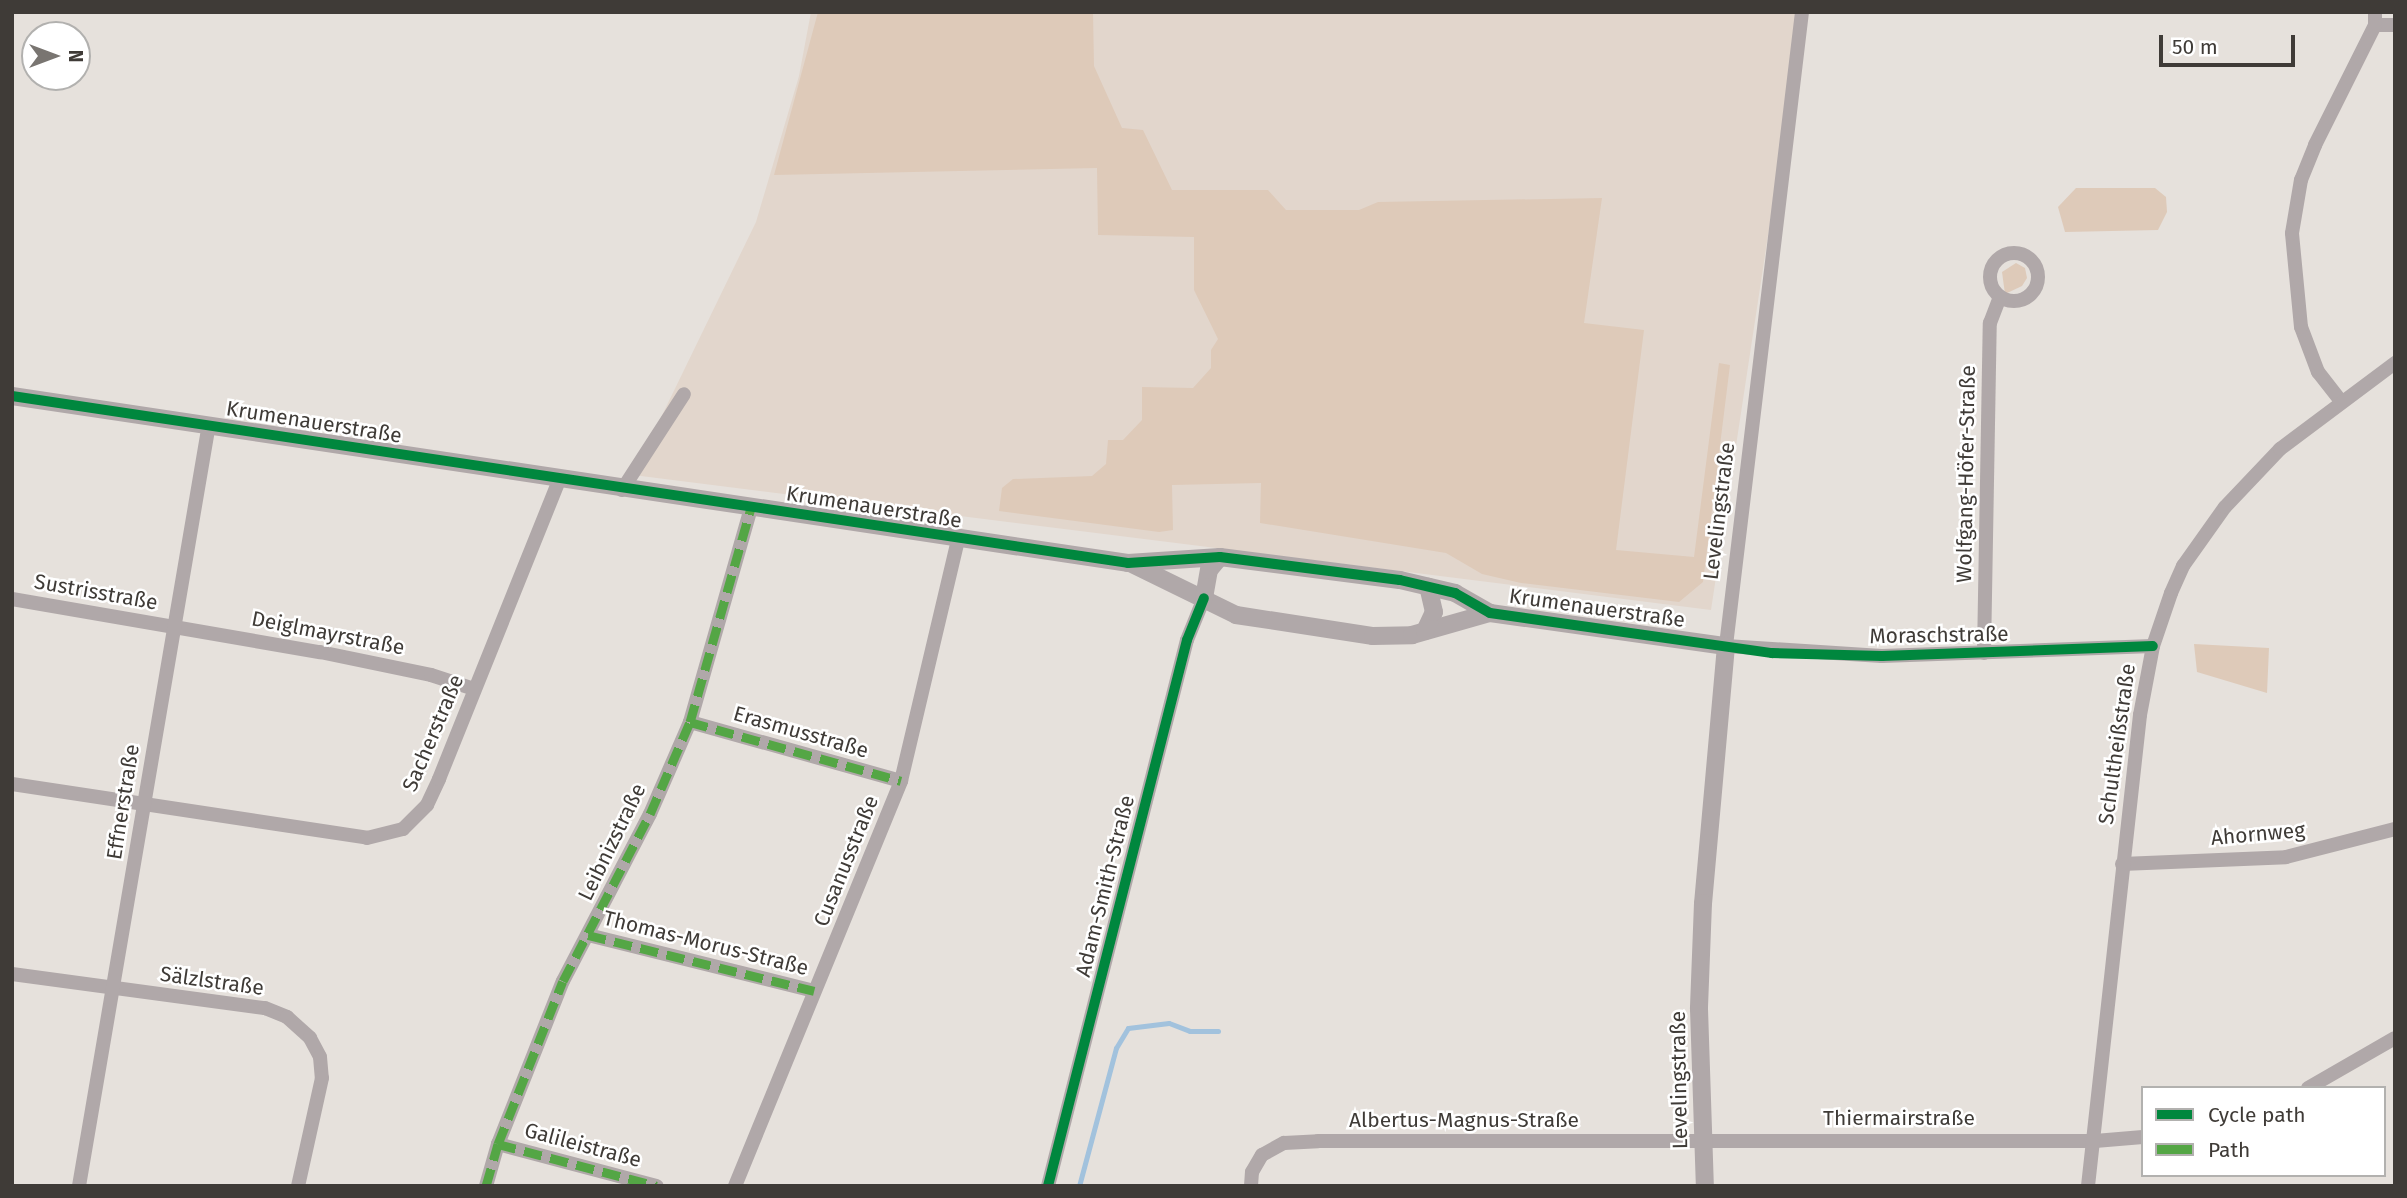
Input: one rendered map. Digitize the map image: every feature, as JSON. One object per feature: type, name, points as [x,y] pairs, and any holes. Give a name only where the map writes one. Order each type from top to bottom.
[{"type":"street","name":"Levelingstraße","points":[[1705,1186],[1703,903],[1726,646],[1802,12]]},
{"type":"street","points":[[2340,400],[2318,372],[2301,327],[2292,233],[2301,180],[2375,18],[2395,25]]},
{"type":"street","name":"Wolfgang-Höfer-Straße","points":[[1984,653],[1990,323],[2000,296]]},
{"type":"street","name":"Schultheißstraße","points":[[2088,1186],[2095,1141],[2122,863],[2153,646],[2183,566],[2225,507],[2280,449],[2340,400],[2395,363]]},
{"type":"street","points":[[622,490],[684,394]]},
{"type":"street","name":"Krumenauerstraße","points":[[12,396],[209,424],[559,481],[1128,563],[1220,557],[1428,587],[1455,593],[1490,613],[1726,646]]},
{"type":"street","name":"Effnerstraße","points":[[79,1186],[209,424]]},
{"type":"street","name":"Sacherstraße","points":[[12,784],[367,838],[387,836],[403,829],[427,805],[559,481]]},
{"type":"street","name":"Leibnizstraße","points":[[486,1186],[498,1144],[563,981],[650,814],[690,722],[751,508]]},
{"type":"street","name":"Cusanusstraße","points":[[735,1186],[814,991],[864,881],[901,781],[958,540]]},
{"type":"street","points":[[1204,598],[1209,570],[1220,557]]},
{"type":"street","name":"Krumenauerstraße","points":[[1128,563],[1236,615],[1373,636],[1425,631],[1490,613]]},
{"type":"street","points":[[1425,631],[1434,612],[1428,587]]},
{"type":"street","name":"Adam-Smith-Straße","points":[[1048,1186],[1187,640],[1204,598]]},
{"type":"street","name":"Sustrisstraße","points":[[12,599],[173,626]]},
{"type":"street","name":"Deiglmayrstraße","points":[[173,626],[382,664],[474,689]]},
{"type":"street","name":"Moraschstraße","points":[[1726,646],[1833,656],[2153,646]]},
{"type":"street","name":"Erasmusstraße","points":[[690,722],[901,781]]},
{"type":"street","name":"Ahornweg","points":[[2122,863],[2286,857],[2395,829]]},
{"type":"street","name":"Thomas-Morus-Straße","points":[[588,936],[814,991]]},
{"type":"street","points":[[12,974],[114,988]]},
{"type":"street","name":"Sälzlstraße","points":[[114,988],[265,1008],[287,1017],[310,1038],[320,1057],[322,1078],[298,1186]]},
{"type":"street","points":[[2311,1086],[2395,1038]]},
{"type":"street","name":"Thiermairstraße","points":[[1703,1141],[2095,1141],[2141,1137]]},
{"type":"street","name":"Albertus-Magnus-Straße","points":[[1251,1186],[1252,1171],[1262,1154],[1284,1143],[1703,1141]]},
{"type":"street","name":"Galileistraße","points":[[498,1144],[657,1186]]},
{"type":"shaded area","points":[[811,12],[1802,12],[1711,610],[633,475],[756,222],[799,76]]},
{"type":"shaded area","points":[[818,12],[1093,12],[1094,66],[1122,128],[1143,130],[1172,190],[1268,190],[1286,210],[1359,210],[1378,202],[1602,198],[1584,323],[1644,330],[1616,550],[1694,557],[1719,363],[1730,365],[1703,582],[1679,602],[1521,583],[1482,574],[1446,553],[1260,523],[1261,483],[1172,485],[1173,530],[1159,532],[999,511],[1002,488],[1013,479],[1092,476],[1106,464],[1108,440],[1123,440],[1142,420],[1142,387],[1193,388],[1211,368],[1211,350],[1218,339],[1194,290],[1194,237],[1098,235],[1097,168],[774,175]]},
{"type":"shaded area","points":[[2076,188],[2155,188],[2166,197],[2167,212],[2158,230],[2065,232],[2058,207]]},
{"type":"shaded area","points":[[2016,263],[2025,268],[2027,278],[2022,286],[2005,294],[2002,272]]},
{"type":"shaded area","points":[[2194,644],[2269,648],[2267,693],[2197,672]]},
{"type":"waterway","points":[[1079,1186],[1116,1048],[1128,1028],[1169,1023],[1190,1031],[1218,1031]]},
{"type":"marked path","points":[[486,1186],[498,1144],[563,981],[650,814],[690,722],[751,508]]},
{"type":"marked path","points":[[690,722],[901,781]]},
{"type":"marked path","points":[[588,935],[814,991]]},
{"type":"marked path","points":[[498,1144],[657,1186]]},
{"type":"cycle path","points":[[12,396],[1128,563],[1220,557],[1400,580],[1455,593],[1490,613],[1772,653],[1882,656],[2153,646]]},
{"type":"cycle path","points":[[1048,1186],[1187,640],[1204,598]]}]
